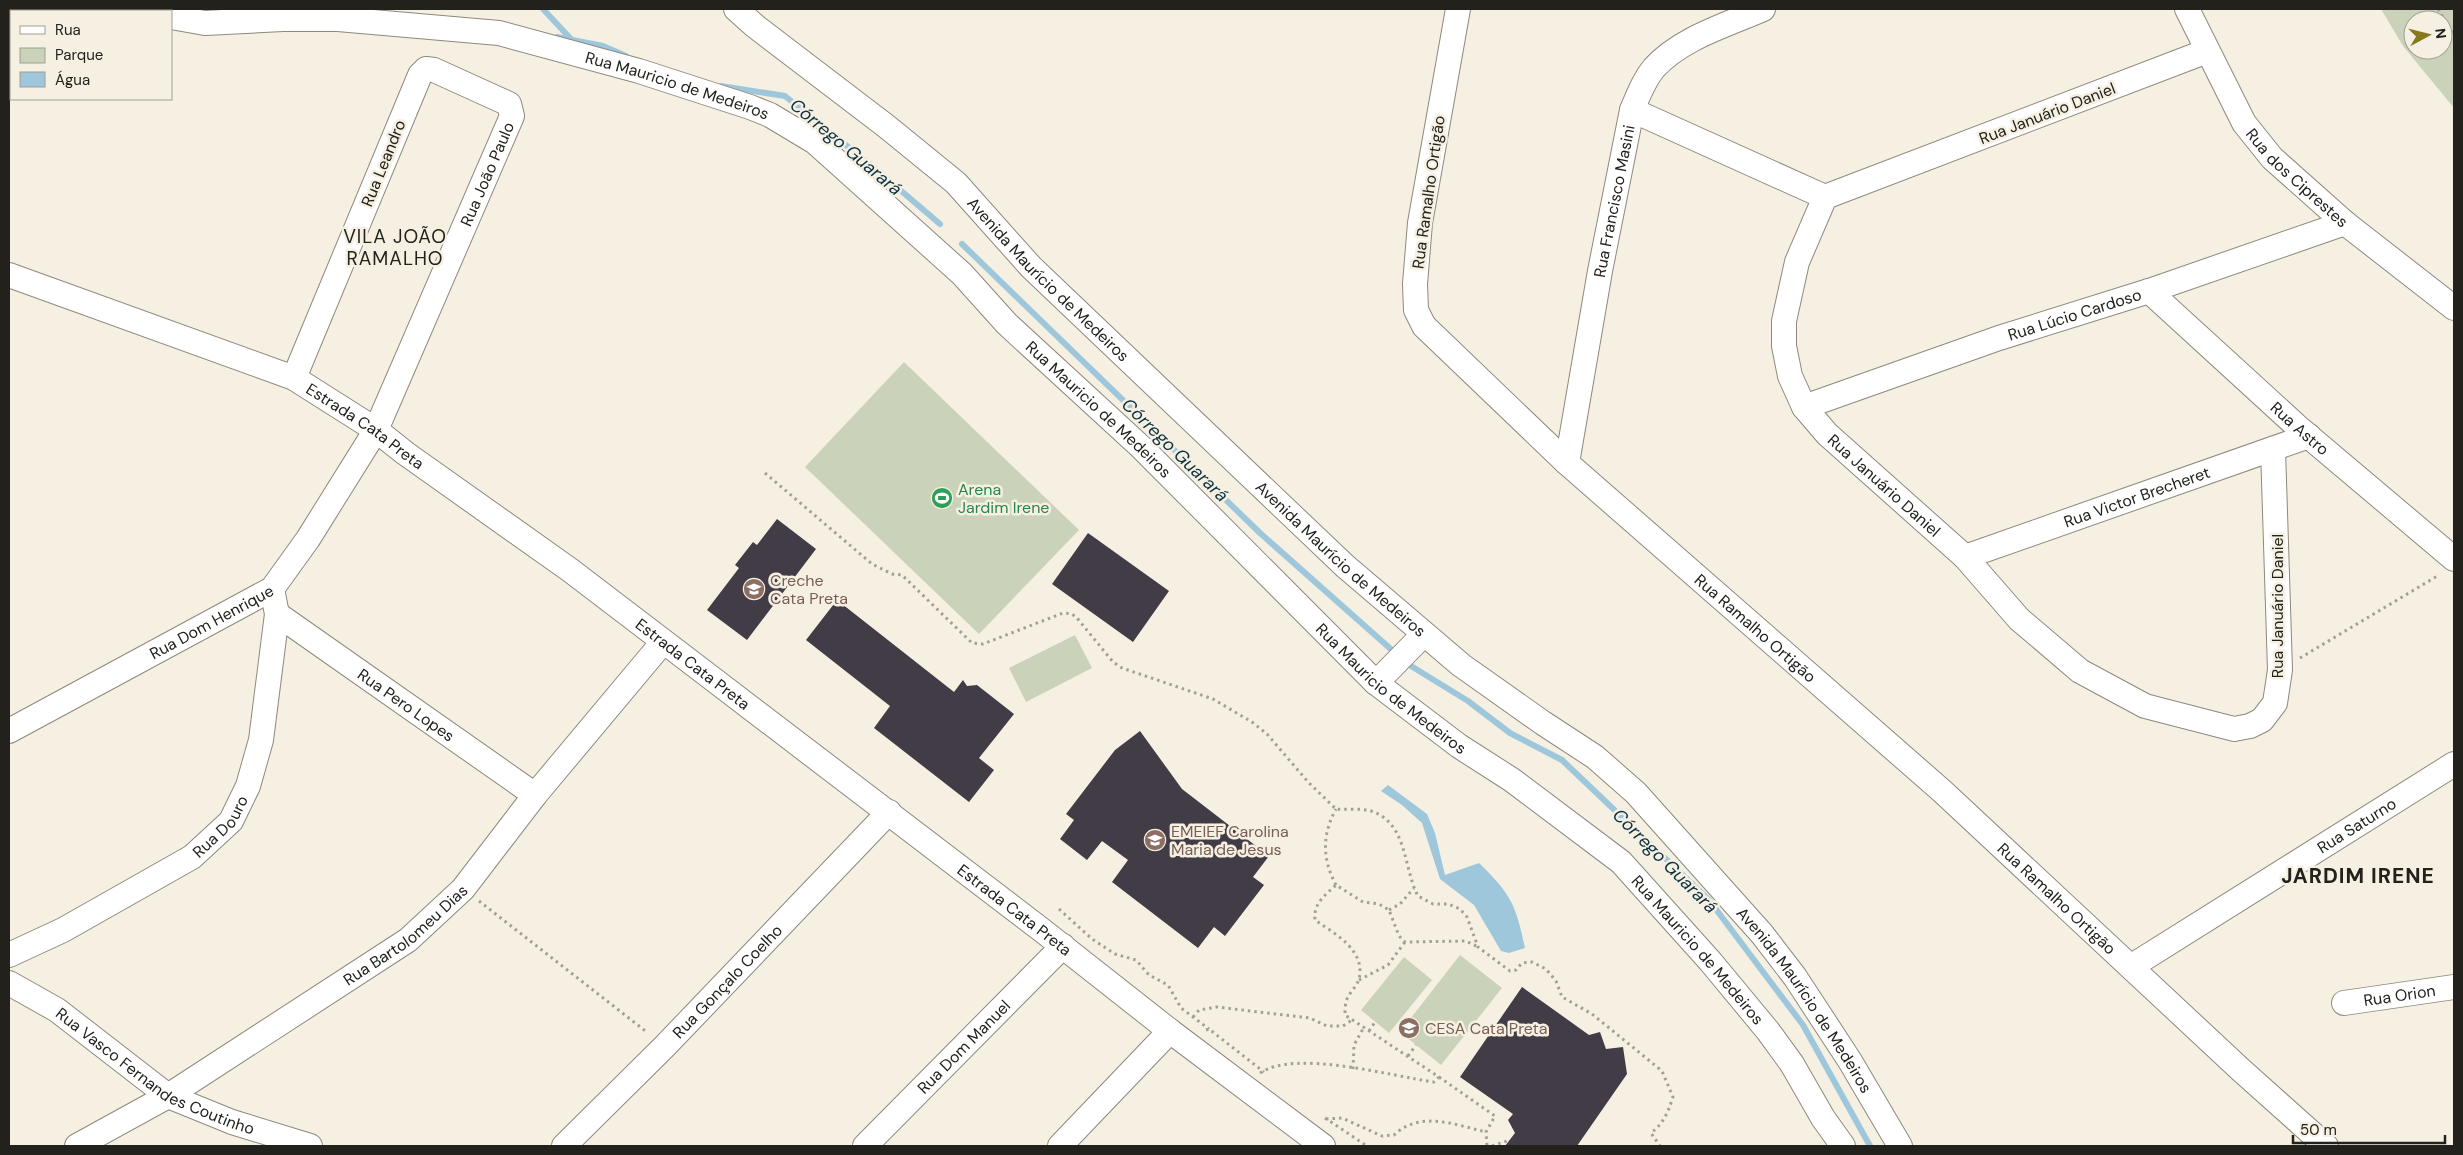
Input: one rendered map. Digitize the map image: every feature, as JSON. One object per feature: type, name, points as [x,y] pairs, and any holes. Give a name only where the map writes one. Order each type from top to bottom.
[{"type":"street","name":"Avenida Maurício de Medeiros","points":[[736,9],[755,26],[886,126],[956,183],[1031,267],[1345,566],[1461,665],[1595,757],[1636,793],[1768,941],[1795,977],[1850,1061],[1900,1146]]},
{"type":"street","name":"Rua Ramalho Ortigão","points":[[1458,9],[1420,223],[1415,284],[1416,310],[1424,326],[1567,463],[1942,791],[2132,966],[2241,1070],[2326,1146]]},
{"type":"street","name":"Rua Francisco Masini","points":[[1567,463],[1600,271],[1632,110],[1642,86],[1653,69],[1669,55],[1691,41],[1763,9]]},
{"type":"street","name":"Rua dos Ciprestes","points":[[2187,9],[2244,123],[2272,158],[2345,223],[2454,308]]},
{"type":"street","name":"Rua Mauricio de Medeiros","points":[[172,17],[205,23],[283,19],[338,19],[499,33],[639,71],[770,115],[815,142],[962,274],[1007,324],[1142,448],[1376,683],[1459,746],[1512,780],[1621,862],[1710,961],[1768,1031],[1792,1064],[1842,1146]]},
{"type":"street","name":"Rua Januário Daniel","points":[[2208,51],[1826,197],[1797,262],[1784,321],[1784,346],[1790,376],[1804,407],[1827,434],[1965,557],[2018,619],[2080,671],[2145,706],[2234,729],[2250,726],[2262,720],[2275,703],[2280,670],[2273,449]]},
{"type":"street","name":"Rua Leandro","points":[[294,378],[420,75],[426,69],[434,70]]},
{"type":"street","name":"Rua João Paulo","points":[[376,430],[512,116],[509,104],[434,70]]},
{"type":"street","points":[[1632,110],[1826,197]]},
{"type":"street","name":"Rua Lúcio Cardoso","points":[[1804,407],[1999,338],[2149,292],[2345,223]]},
{"type":"street","name":"Estrada Cata Preta","points":[[9,275],[294,378],[376,430],[405,453],[570,570],[889,812],[1170,1031],[1315,1140]]},
{"type":"street","name":"Rua Astro","points":[[2149,292],[2450,565]]},
{"type":"street","name":"Rua Dom Henrique","points":[[9,731],[272,589],[308,539],[376,430]]},
{"type":"street","name":"Rua Victor Brecheret","points":[[1965,557],[2308,436]]},
{"type":"street","name":"Rua Douro","points":[[9,955],[64,930],[192,857],[232,821],[248,786],[261,740],[277,614],[272,589]]},
{"type":"street","name":"Rua Pero Lopes","points":[[277,614],[534,795]]},
{"type":"street","points":[[1376,683],[1424,634]]},
{"type":"street","name":"Rua Bartolomeu Dias","points":[[77,1146],[168,1096],[408,940],[463,889],[534,795],[663,642]]},
{"type":"street","name":"Rua Saturno","points":[[2132,966],[2454,764]]},
{"type":"street","name":"Rua Gonçalo Coelho","points":[[564,1146],[665,1046],[889,812]]},
{"type":"street","name":"Rua Dom Manuel","points":[[865,1146],[1063,946]]},
{"type":"street","name":"Rua Vasco Fernandes Coutinho","points":[[9,983],[57,1010],[168,1096],[232,1122],[310,1146]]},
{"type":"street","name":"Rua Orion","points":[[2344,1003],[2454,987]]},
{"type":"street","points":[[1060,1146],[1170,1031]]},
{"type":"path","points":[[2438,9],[2454,36]]},
{"type":"path","points":[[765,473],[872,564],[892,574],[902,575],[972,643],[983,644],[1057,615],[1072,614],[1113,662],[1122,668],[1213,698],[1252,722],[1267,734],[1309,783],[1336,809],[1370,810],[1383,816],[1395,828],[1407,858],[1414,888],[1418,896],[1433,904],[1448,904],[1460,909],[1467,917],[1478,947]]},
{"type":"path","points":[[2280,670],[2450,565]]},
{"type":"path","points":[[1336,809],[1328,824],[1324,848],[1327,869],[1336,885],[1363,902],[1379,904],[1389,910],[1399,936],[1405,942],[1466,941],[1478,947],[1510,971],[1516,970],[1522,963],[1532,962],[1546,969],[1556,981],[1562,998],[1592,1014],[1662,1070],[1673,1097],[1661,1125],[1652,1133],[1660,1146]]},
{"type":"path","points":[[1336,885],[1320,900],[1314,910],[1315,920],[1339,936],[1358,956],[1361,966],[1359,980],[1346,1000],[1345,1015],[1439,1076],[1494,1116],[1486,1132],[1487,1146]]},
{"type":"path","points":[[1389,910],[1400,904],[1414,888]]},
{"type":"path","points":[[463,889],[665,1046]]},
{"type":"path","points":[[1059,909],[1092,939],[1115,954],[1136,960],[1149,975],[1168,985],[1181,1008],[1209,1029]]},
{"type":"path","points":[[1359,980],[1388,965],[1405,942]]},
{"type":"path","points":[[1193,1017],[1200,1010],[1217,1007],[1310,1018],[1327,1026],[1343,1026],[1352,1020]]},
{"type":"path","points":[[1369,1031],[1376,1022]]},
{"type":"path","points":[[1353,1069],[1354,1045],[1364,1028]]},
{"type":"path","points":[[1408,1056],[1416,1045]]},
{"type":"path","points":[[1248,1090],[1258,1074],[1268,1068],[1285,1064],[1310,1062],[1434,1082],[1439,1076]]},
{"type":"path","points":[[1315,1140],[1317,1122],[1342,1118],[1382,1136],[1394,1135],[1402,1127],[1413,1122],[1431,1120],[1486,1132]]},
{"type":"path","points":[[1492,1146],[1510,1140]]},
{"type":"green space","points":[[2381,9],[2454,9],[2454,108],[2415,60],[2453,60],[2453,10],[2403,10],[2403,46]]},
{"type":"green space","name":"Arena Jardim Irene","points":[[904,362],[1079,530],[979,634],[805,467]]},
{"type":"green space","points":[[1075,635],[1092,668],[1026,702],[1009,668]]},
{"type":"green space","points":[[1460,955],[1502,988],[1441,1065],[1400,1032]]},
{"type":"green space","points":[[1404,957],[1432,980],[1389,1033],[1361,1010]]},
{"type":"water","points":[[1388,785],[1427,814],[1435,833],[1445,875],[1479,863],[1498,883],[1515,910],[1525,948],[1509,953],[1501,951],[1474,905],[1440,879],[1422,823],[1402,805],[1381,791]]},
{"type":"building","name":"Creche Cata Preta","points":[[777,519],[816,549],[747,640],[707,610],[739,568],[735,565],[753,542],[757,545]]},
{"type":"building","points":[[1088,533],[1169,591],[1133,642],[1052,584]]},
{"type":"building","points":[[837,600],[954,692],[963,680],[967,686],[977,685],[1014,714],[979,758],[994,770],[969,802],[874,728],[890,706],[806,640]]},
{"type":"building","name":"EMEIEF Carolina Maria de Jesus","points":[[1140,731],[1182,789],[1269,856],[1253,877],[1264,885],[1225,936],[1214,927],[1198,948],[1112,882],[1128,860],[1102,841],[1087,860],[1060,839],[1074,820],[1066,814],[1115,750]]},
{"type":"building","points":[[1522,987],[1589,1035],[1600,1032],[1606,1049],[1623,1047],[1627,1074],[1577,1146],[1505,1146],[1515,1133],[1508,1120],[1513,1114],[1460,1077]]},
{"type":"waterway","name":"Córrego Guarará","points":[[543,9],[571,39]]},
{"type":"waterway","name":"Córrego Guarará","points":[[557,37],[603,46],[626,56]]},
{"type":"waterway","name":"Córrego Guarará","points":[[721,86],[785,96],[940,224]]},
{"type":"waterway","name":"Córrego Guarará","points":[[962,244],[1260,533],[1393,651]]},
{"type":"waterway","name":"Córrego Guarará","points":[[1411,666],[1468,701],[1510,733],[1562,760],[1709,900],[1803,1025],[1870,1146]]},
{"type":"place","name":"Arena Jardim Irene","points":[[942,498]]},
{"type":"place","name":"Creche Cata Preta","points":[[754,589]]},
{"type":"place","name":"EMEIEF Carolina Maria de Jesus","points":[[1155,840]]},
{"type":"place","name":"CESA Cata Preta","points":[[1409,1028]]},
{"type":"district","name":"VILA JOÃO RAMALHO","points":[[395,247]]},
{"type":"district","name":"JARDIM IRENE","points":[[2358,876]]}]
